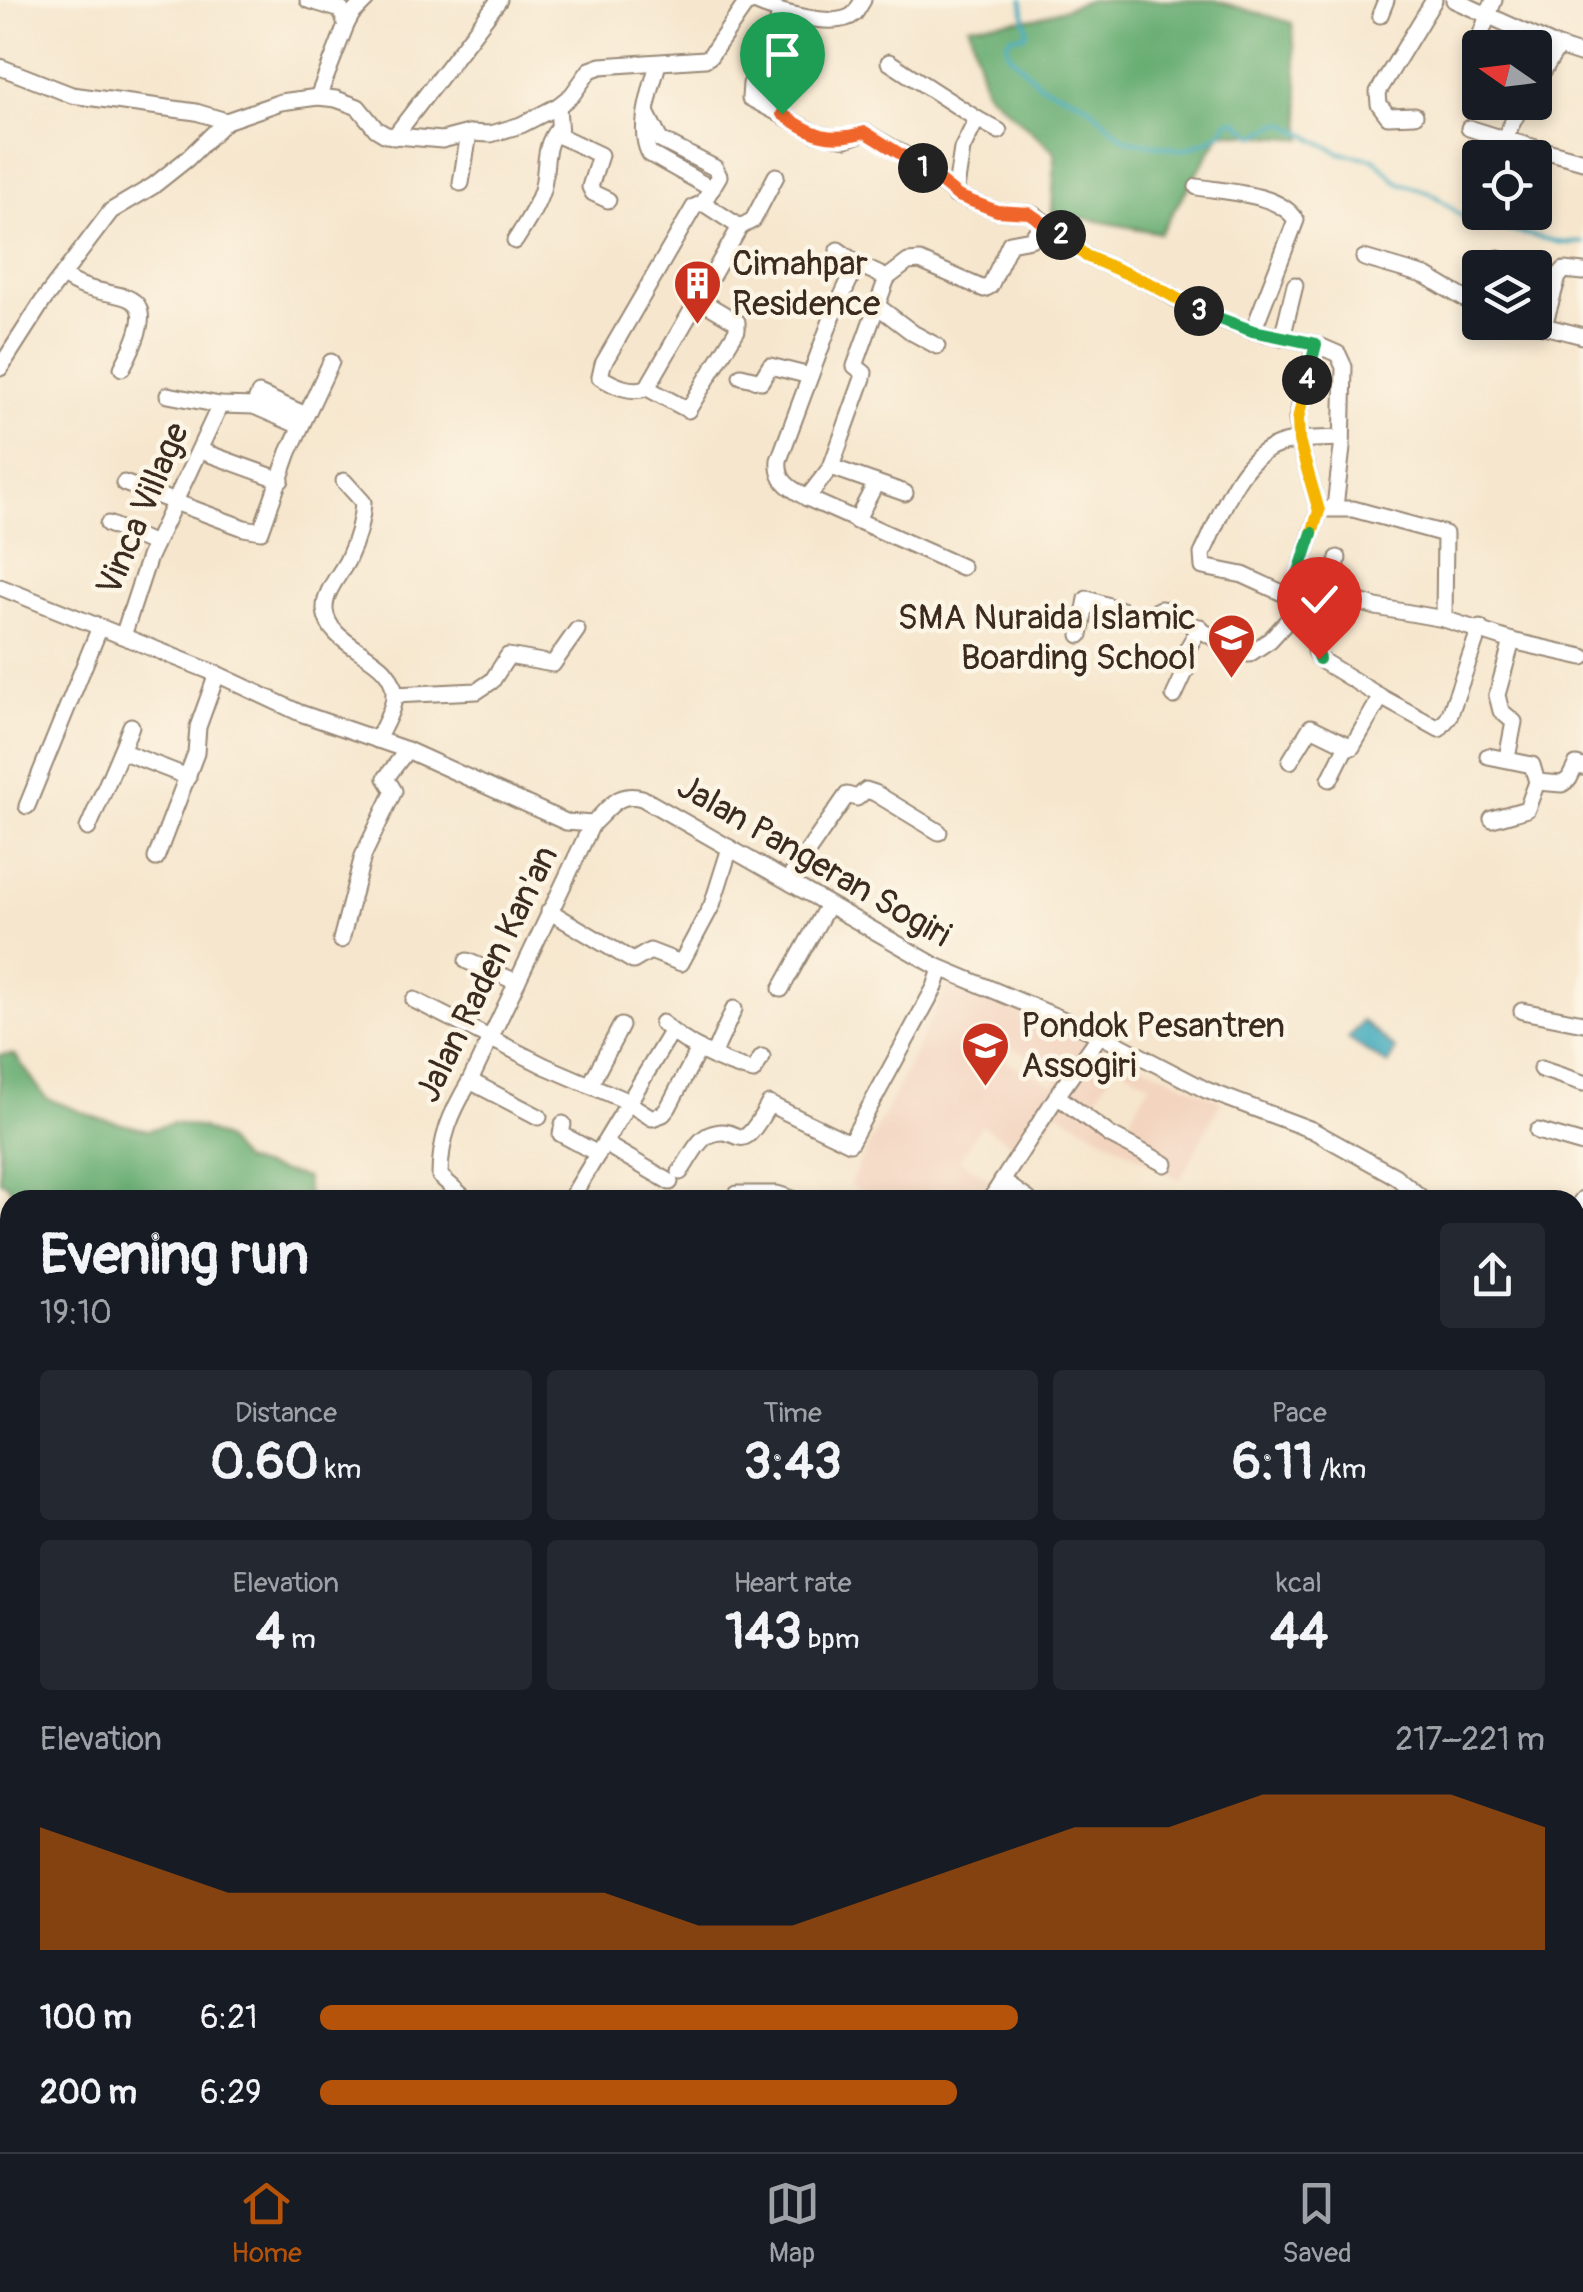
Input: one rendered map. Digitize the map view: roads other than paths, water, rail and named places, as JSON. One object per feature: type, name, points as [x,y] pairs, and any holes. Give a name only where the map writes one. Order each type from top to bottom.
[{"type":"street","points":[[308,0],[341,10],[346,25]]},
{"type":"street","points":[[318,97],[346,25],[366,0]]},
{"type":"street","points":[[394,137],[500,0]]},
{"type":"street","points":[[0,368],[37,310],[111,212],[154,186],[226,121],[281,102],[318,97],[348,102],[376,130],[394,137],[442,140],[469,133],[491,134],[521,125],[558,106],[572,95],[590,70],[601,66],[710,56],[746,5],[754,2],[780,14],[802,18],[842,18],[856,12],[863,0]]},
{"type":"street","points":[[1415,115],[1388,116],[1378,104],[1378,92],[1434,0]]},
{"type":"street","points":[[1454,0],[1490,7],[1558,47],[1583,55]]},
{"type":"street","points":[[780,14],[771,47],[751,84],[750,98],[818,134],[842,139],[865,132],[905,155],[954,195],[997,211],[1029,213],[1080,253],[1151,284],[1197,311],[1253,331],[1316,344],[1338,354],[1344,367],[1342,438],[1327,509],[1294,589],[1291,617],[1270,640],[1249,654],[1167,610],[1143,618],[1087,600],[1080,634]]},
{"type":"street","points":[[1552,57],[1558,47]]},
{"type":"street","points":[[890,62],[1000,132]]},
{"type":"street","points":[[658,63],[647,114],[646,147],[740,227]]},
{"type":"street","points":[[0,66],[72,95],[182,110],[226,121]]},
{"type":"street","points":[[515,241],[544,183],[547,147],[558,129],[558,106]]},
{"type":"street","points":[[954,195],[962,149],[977,118]]},
{"type":"street","points":[[1504,139],[1514,120]]},
{"type":"street","points":[[1469,128],[1583,161]]},
{"type":"street","points":[[558,129],[566,140],[598,153],[590,187],[593,193],[608,200]]},
{"type":"street","points":[[461,183],[469,133]]},
{"type":"street","points":[[647,388],[740,227],[753,220],[776,176]]},
{"type":"street","points":[[1196,188],[1258,198],[1290,210],[1296,220],[1253,331]]},
{"type":"street","points":[[698,299],[737,322],[737,330],[688,410],[647,388],[636,391],[600,377],[602,364],[694,207],[708,196]]},
{"type":"street","points":[[808,498],[831,467],[863,378],[864,374],[855,366],[886,278],[908,262],[920,261],[984,289],[990,286],[1010,243],[1030,239],[1044,222]]},
{"type":"street","points":[[838,250],[886,278]]},
{"type":"street","points":[[1364,258],[1426,276],[1462,297]]},
{"type":"street","points":[[857,264],[781,451],[778,470],[784,484],[808,498],[962,567]]},
{"type":"street","points":[[1552,290],[1564,270],[1583,272]]},
{"type":"street","points":[[64,276],[76,286],[127,296],[138,306],[140,321],[122,368]]},
{"type":"street","points":[[1282,338],[1295,285]]},
{"type":"street","points":[[876,304],[913,334],[936,346]]},
{"type":"street","points":[[1552,328],[1583,336]]},
{"type":"street","points":[[1316,344],[1298,419],[1299,441],[1327,509]]},
{"type":"street","points":[[124,482],[257,532],[264,528],[303,421],[331,362]]},
{"type":"street","points":[[741,376],[761,380],[770,366],[776,365],[810,376]]},
{"type":"street","points":[[168,395],[220,406],[254,406],[303,421]]},
{"type":"street","name":"Vinca Village","points":[[123,636],[155,544],[220,406]]},
{"type":"street","points":[[1342,438],[1270,448],[1245,468],[1201,562],[1204,567],[1294,589],[1335,592],[1376,607],[1444,619],[1512,641],[1583,657]]},
{"type":"street","points":[[201,452],[281,480]]},
{"type":"street","points":[[831,467],[905,493]]},
{"type":"street","points":[[344,481],[363,502],[362,518],[345,565],[328,592],[326,616],[338,636],[389,677],[394,695],[377,740]]},
{"type":"street","points":[[856,521],[876,483]]},
{"type":"street","points":[[1327,509],[1353,509],[1445,534],[1444,619]]},
{"type":"street","points":[[108,524],[155,544]]},
{"type":"street","points":[[1338,558],[1335,592],[1315,651],[1319,659],[1440,729],[1449,716],[1480,628]]},
{"type":"street","points":[[0,587],[217,674],[300,713],[407,750],[566,822],[592,824]]},
{"type":"street","points":[[26,806],[100,626]]},
{"type":"street","points":[[1174,696],[1186,670],[1182,658],[1200,628]]},
{"type":"street","points":[[394,695],[477,691],[492,681],[508,656],[552,664],[577,630]]},
{"type":"street","points":[[1506,758],[1514,722],[1498,706],[1497,695],[1512,641]]},
{"type":"street","points":[[156,858],[188,777],[199,740],[198,728],[217,674]]},
{"type":"street","points":[[1290,760],[1311,727],[1346,747],[1354,745],[1381,697]]},
{"type":"street","points":[[88,828],[131,726]]},
{"type":"street","points":[[1330,779],[1346,747]]},
{"type":"street","points":[[121,750],[188,777]]},
{"type":"street","points":[[341,940],[364,856],[394,790],[386,778],[407,750]]},
{"type":"street","points":[[1488,756],[1534,766],[1538,782],[1527,809],[1492,819]]},
{"type":"street","points":[[1538,782],[1562,784],[1576,765],[1583,766]]},
{"type":"street","points":[[788,880],[848,795],[857,798],[866,790],[875,792],[939,832]]},
{"type":"street","name":"Jalan Pangeran Sogiri","points":[[592,824],[615,799],[629,794],[654,804],[942,969],[1100,1035],[1206,1090],[1312,1130],[1395,1176],[1412,1190]]},
{"type":"street","name":"Jalan Raden Kan'an","points":[[456,1190],[440,1176],[448,1119],[470,1081],[592,824]]},
{"type":"street","points":[[549,911],[633,961],[650,951],[680,963],[712,905],[730,848]]},
{"type":"street","points":[[780,989],[828,905]]},
{"type":"street","points":[[466,961],[517,982]]},
{"type":"street","points":[[563,1124],[561,1134],[675,1177],[710,1134],[749,1137],[769,1104],[850,1143],[942,969]]},
{"type":"street","points":[[414,1000],[652,1118],[664,1114],[734,1010]]},
{"type":"street","points":[[1522,1011],[1583,1023]]},
{"type":"street","points":[[590,1085],[621,1026]]},
{"type":"street","points":[[576,1190],[628,1104],[667,1027],[706,1052],[752,1071],[762,1057]]},
{"type":"street","points":[[996,1190],[1100,1035]]},
{"type":"street","points":[[1541,1069],[1583,1084]]},
{"type":"street","points":[[470,1081],[539,1117]]},
{"type":"street","points":[[1058,1096],[1110,1136],[1165,1164]]},
{"type":"street","points":[[1538,1131],[1583,1144]]},
{"type":"street","points":[[1002,1181],[1015,1190]]},
{"type":"water","points":[[1362,1021],[1395,1050],[1388,1065],[1348,1039]]},
{"type":"waterway","points":[[1022,0],[1027,30],[1025,35],[1007,41],[1008,52],[1039,84],[1085,103],[1123,138],[1183,150],[1208,141],[1222,132],[1227,122],[1236,120],[1255,136],[1286,124],[1340,153],[1374,159],[1397,182],[1431,193],[1467,220],[1562,243],[1583,242]]},
{"type":"place","name":"Cimahpar Residence","points":[[697,326]]},
{"type":"place","name":"SMA Nuraida Islamic Boarding School","points":[[1231,680]]},
{"type":"place","name":"Pondok Pesantren Assogiri","points":[[986,1088]]}]
